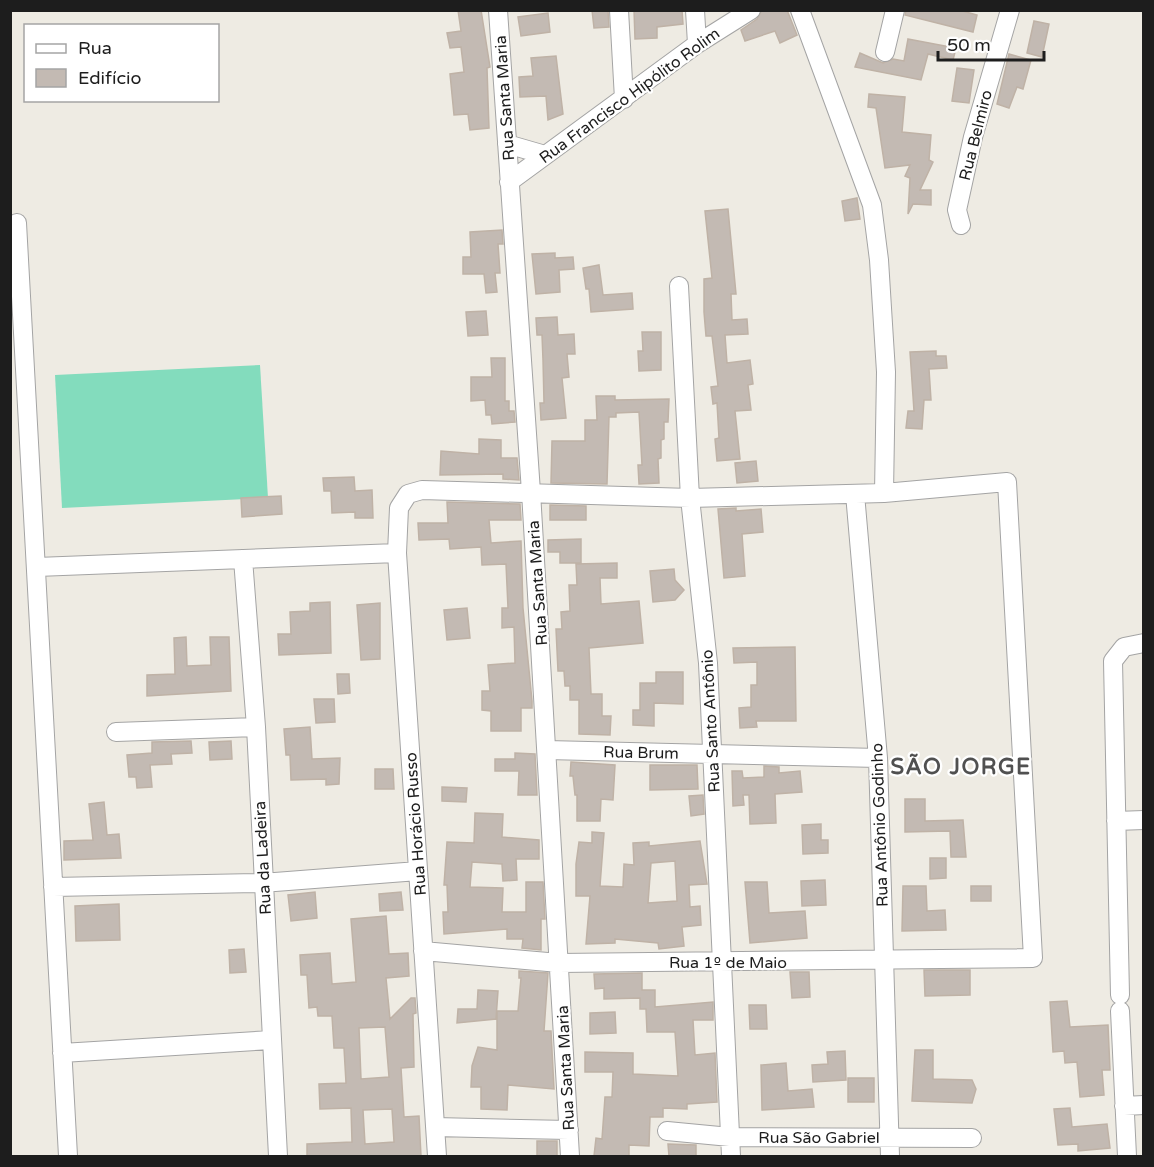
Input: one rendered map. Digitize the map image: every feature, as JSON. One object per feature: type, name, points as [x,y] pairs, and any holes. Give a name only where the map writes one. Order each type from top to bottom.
[{"type":"street","name":"Rua Santa Maria","points":[[498,10],[531,492],[570,1156]]},
{"type":"street","points":[[619,10],[624,99]]},
{"type":"street","points":[[696,10],[697,44]]},
{"type":"street","name":"Rua Francisco Hipólito Rolim","points":[[509,182],[697,44],[751,10]]},
{"type":"street","points":[[531,492],[690,498],[884,493],[886,372],[879,260],[872,205],[800,10]]},
{"type":"street","points":[[885,52],[895,10]]},
{"type":"street","name":"Rua Belmiro","points":[[961,225],[957,210],[973,136],[1010,10]]},
{"type":"street","points":[[507,144],[545,155]]},
{"type":"street","points":[[17,223],[68,1156]]},
{"type":"street","name":"Rua Santo Antônio","points":[[679,286],[690,498],[708,663],[731,1156]]},
{"type":"street","name":"Rua 1º de Maio","points":[[423,951],[560,963],[1033,958],[1006,482],[884,493]]},
{"type":"street","name":"Rua Horácio Russo","points":[[437,1156],[397,553],[399,508],[408,494],[422,490],[531,492]]},
{"type":"street","name":"Rua Antônio Godinho","points":[[855,494],[878,758],[890,1156]]},
{"type":"street","points":[[37,567],[397,553]]},
{"type":"street","name":"Rua da Ladeira","points":[[243,559],[256,727],[262,883],[278,1156]]},
{"type":"street","points":[[1127,1156],[1120,1003],[1113,661],[1124,647],[1143,643]]},
{"type":"street","points":[[116,732],[256,727]]},
{"type":"street","name":"Rua Brum","points":[[547,750],[711,752],[878,758]]},
{"type":"street","points":[[1116,821],[1143,820]]},
{"type":"street","points":[[53,887],[262,883],[418,871]]},
{"type":"street","points":[[62,1053],[271,1040]]},
{"type":"street","points":[[1124,1106],[1143,1105]]},
{"type":"street","points":[[435,1127],[569,1130]]},
{"type":"street","name":"Rua São Gabriel","points":[[667,1131],[730,1137],[972,1138]]},
{"type":"green space","points":[[260,365],[268,498],[62,508],[55,375]]},
{"type":"building","points":[[458,10],[481,10],[490,67],[487,68],[489,128],[470,130],[468,114],[454,115],[450,74],[464,72],[461,47],[450,48],[447,33],[461,31]]},
{"type":"building","points":[[592,10],[608,10],[609,27],[594,28]]},
{"type":"building","points":[[634,10],[682,10],[683,24],[657,27],[657,38],[635,39]]},
{"type":"building","points":[[762,10],[787,10],[797,35],[780,43],[775,31],[745,41],[741,30],[757,19]]},
{"type":"building","points":[[906,10],[959,10],[977,15],[973,32],[905,15]]},
{"type":"building","points":[[548,13],[550,32],[521,36],[518,17]]},
{"type":"building","points":[[1034,21],[1049,24],[1042,57],[1027,53]]},
{"type":"building","points":[[908,39],[956,48],[953,60],[928,54],[921,80],[855,67],[860,53],[883,63],[893,59],[904,61]]},
{"type":"building","points":[[1009,54],[1031,60],[1023,89],[1017,87],[1009,108],[997,104]]},
{"type":"building","points":[[556,56],[563,114],[548,120],[546,96],[520,97],[519,77],[533,76],[531,58]]},
{"type":"building","points":[[957,68],[974,70],[969,103],[952,101]]},
{"type":"building","points":[[869,94],[905,97],[902,132],[931,135],[929,160],[933,162],[920,190],[931,190],[931,205],[913,204],[908,214],[910,178],[905,176],[910,165],[885,168],[876,108],[868,107]]},
{"type":"building","points":[[857,198],[860,219],[845,221],[842,201]]},
{"type":"building","points":[[728,209],[736,294],[731,294],[732,320],[747,319],[748,334],[725,335],[727,363],[750,360],[753,384],[748,385],[751,410],[735,411],[740,459],[717,461],[715,439],[719,438],[717,403],[713,404],[711,387],[718,386],[712,336],[706,336],[704,312],[704,279],[712,278],[705,211]]},
{"type":"building","points":[[502,230],[503,244],[498,244],[500,273],[495,273],[497,292],[486,293],[484,274],[463,274],[463,257],[471,257],[470,232]]},
{"type":"building","points":[[555,253],[555,258],[573,257],[574,269],[559,270],[560,292],[536,294],[532,254]]},
{"type":"building","points":[[599,265],[603,295],[632,293],[633,309],[591,312],[589,289],[586,289],[583,268]]},
{"type":"building","points":[[486,311],[488,335],[468,336],[466,312]]},
{"type":"building","points":[[557,317],[558,335],[574,334],[575,354],[567,354],[569,377],[562,378],[566,418],[541,420],[540,403],[544,403],[542,335],[537,335],[536,318]]},
{"type":"building","points":[[642,332],[661,332],[661,370],[639,371],[638,351],[643,351]]},
{"type":"building","points":[[936,351],[936,356],[946,356],[947,368],[929,369],[931,400],[924,400],[922,429],[906,428],[908,411],[914,411],[910,352]]},
{"type":"building","points":[[491,358],[505,358],[505,401],[509,401],[509,411],[514,411],[515,422],[492,424],[491,415],[486,415],[485,400],[471,401],[471,377],[492,377]]},
{"type":"building","points":[[596,396],[615,396],[615,400],[669,399],[668,422],[664,422],[661,458],[658,459],[659,483],[639,484],[638,465],[642,465],[639,412],[616,413],[616,417],[609,417],[607,484],[551,483],[552,441],[585,441],[585,420],[597,420]]},
{"type":"building","points":[[479,439],[501,440],[501,458],[517,458],[519,480],[503,479],[503,474],[440,475],[441,451],[479,454]]},
{"type":"building","points":[[756,461],[758,481],[737,483],[735,463]]},
{"type":"building","points":[[354,477],[355,491],[372,490],[373,518],[355,518],[355,512],[332,513],[331,491],[324,491],[323,478]]},
{"type":"building","points":[[281,496],[282,514],[242,517],[241,498]]},
{"type":"building","points":[[447,502],[520,504],[521,520],[489,520],[491,543],[521,541],[523,608],[532,708],[521,708],[521,731],[491,731],[491,711],[482,710],[482,691],[490,691],[488,665],[515,663],[514,627],[502,628],[502,608],[508,608],[506,564],[482,565],[481,547],[450,549],[449,539],[419,540],[418,523],[448,523]]},
{"type":"building","points":[[550,505],[586,506],[586,520],[550,520]]},
{"type":"building","points":[[736,508],[736,511],[761,509],[763,532],[742,534],[745,576],[724,578],[718,509]]},
{"type":"building","points":[[581,539],[581,563],[560,563],[560,552],[548,552],[548,540]]},
{"type":"building","points":[[617,563],[617,578],[600,578],[601,604],[639,601],[643,643],[589,648],[591,694],[602,694],[602,716],[611,716],[610,735],[579,734],[579,700],[570,700],[570,686],[565,686],[564,671],[558,671],[556,629],[562,629],[561,612],[570,611],[569,585],[577,585],[576,564]]},
{"type":"building","points":[[674,569],[675,580],[684,590],[675,600],[653,602],[650,571]]},
{"type":"building","points":[[330,602],[331,653],[279,655],[278,634],[291,634],[290,612],[310,611],[310,603]]},
{"type":"building","points":[[380,603],[380,659],[361,660],[357,605]]},
{"type":"building","points":[[467,608],[470,638],[447,640],[444,610]]},
{"type":"building","points":[[186,637],[187,666],[211,665],[210,637],[229,637],[231,691],[147,696],[147,675],[175,674],[174,638]]},
{"type":"building","points":[[795,647],[796,721],[756,721],[757,727],[740,728],[739,708],[751,707],[751,685],[757,685],[757,662],[734,663],[733,648]]},
{"type":"building","points":[[656,672],[683,672],[683,704],[654,703],[654,726],[633,725],[633,710],[640,710],[640,683],[656,683]]},
{"type":"building","points":[[337,674],[349,674],[350,693],[338,694]]},
{"type":"building","points":[[314,699],[334,699],[335,722],[316,723]]},
{"type":"building","points":[[310,727],[312,759],[340,758],[339,784],[326,785],[326,779],[291,780],[290,755],[286,755],[284,729]]},
{"type":"building","points":[[191,741],[192,753],[171,754],[172,764],[150,765],[152,787],[137,788],[136,777],[129,777],[127,755],[152,753],[152,742]]},
{"type":"building","points":[[231,741],[232,759],[210,760],[209,742]]},
{"type":"building","points":[[515,753],[535,754],[537,795],[518,795],[519,771],[495,771],[495,759],[515,759]]},
{"type":"building","points":[[571,762],[615,765],[613,800],[601,799],[600,821],[577,821],[577,795],[575,795],[573,776],[570,776]]},
{"type":"building","points":[[650,765],[697,765],[698,789],[650,790]]},
{"type":"building","points":[[764,766],[779,767],[779,773],[800,771],[802,792],[775,794],[776,823],[750,824],[749,795],[743,795],[744,805],[733,806],[732,771],[742,771],[743,778],[764,777]]},
{"type":"building","points":[[375,769],[393,769],[394,789],[375,789]]},
{"type":"building","points":[[442,787],[467,788],[466,802],[442,801]]},
{"type":"building","points":[[703,795],[704,814],[691,816],[689,796]]},
{"type":"building","points":[[905,799],[925,799],[925,821],[963,820],[966,857],[951,857],[950,831],[905,832]]},
{"type":"building","points":[[104,802],[107,835],[119,834],[121,858],[64,860],[64,841],[93,840],[89,804]]},
{"type":"building","points":[[475,813],[503,814],[502,837],[539,840],[539,859],[516,859],[517,880],[503,881],[502,864],[472,862],[470,887],[503,888],[502,912],[526,912],[526,882],[543,882],[545,919],[541,919],[541,950],[522,948],[523,939],[507,939],[507,929],[444,934],[443,912],[448,912],[447,885],[444,885],[447,842],[474,843]]},
{"type":"building","points":[[821,824],[821,840],[828,840],[828,853],[803,854],[802,825]]},
{"type":"building","points":[[592,832],[604,833],[600,886],[623,887],[624,864],[634,865],[633,843],[649,842],[649,846],[700,841],[707,884],[689,885],[690,907],[700,906],[701,925],[682,927],[684,946],[659,949],[658,943],[615,939],[615,943],[586,944],[590,896],[576,896],[576,864],[579,842],[592,843]],"holes":[[[675,861],[677,901],[648,903],[651,863]]]},
{"type":"building","points":[[930,858],[946,858],[946,878],[930,879]]},
{"type":"building","points":[[825,880],[826,905],[802,906],[801,881]]},
{"type":"building","points":[[745,882],[767,882],[769,913],[805,911],[807,938],[750,943]]},
{"type":"building","points":[[903,886],[926,886],[927,911],[945,910],[946,930],[902,931]]},
{"type":"building","points":[[971,886],[991,886],[991,901],[971,901]]},
{"type":"building","points":[[315,892],[317,918],[291,921],[288,895]]},
{"type":"building","points":[[401,892],[403,910],[380,911],[379,894]]},
{"type":"building","points":[[119,904],[120,940],[76,941],[75,906]]},
{"type":"building","points":[[386,916],[389,954],[408,953],[409,976],[386,978],[390,1019],[411,998],[415,998],[414,1067],[401,1068],[404,1117],[419,1116],[421,1156],[307,1156],[307,1144],[352,1142],[351,1108],[320,1109],[319,1084],[346,1083],[344,1048],[334,1048],[332,1016],[318,1016],[317,1007],[309,1008],[307,975],[301,975],[300,955],[330,953],[332,984],[356,982],[351,919]],"holes":[[[385,1027],[389,1077],[361,1079],[359,1028]],[[392,1109],[394,1142],[365,1144],[363,1110]]]},
{"type":"building","points":[[244,949],[246,972],[230,973],[229,950]]},
{"type":"building","points":[[924,970],[970,970],[970,995],[925,996]]},
{"type":"building","points":[[519,971],[548,973],[544,1031],[551,1031],[554,1089],[508,1085],[507,1110],[481,1109],[481,1087],[471,1087],[472,1066],[478,1047],[497,1050],[497,1011],[518,1011],[521,978],[519,978]]},
{"type":"building","points":[[790,972],[809,972],[810,997],[792,998]]},
{"type":"building","points":[[642,973],[642,990],[655,990],[655,1007],[713,1002],[713,1020],[693,1020],[695,1055],[715,1053],[717,1102],[687,1104],[687,1109],[663,1108],[663,1117],[650,1117],[649,1146],[629,1145],[629,1156],[594,1156],[596,1138],[602,1139],[605,1097],[612,1097],[613,1072],[585,1072],[585,1052],[633,1053],[633,1074],[678,1076],[675,1032],[647,1032],[646,1009],[640,1009],[640,998],[604,999],[604,988],[595,989],[594,974]]},
{"type":"building","points":[[478,990],[498,991],[496,1019],[457,1023],[458,1009],[477,1009]]},
{"type":"building","points":[[1067,1001],[1070,1027],[1108,1025],[1110,1070],[1102,1070],[1104,1095],[1080,1097],[1077,1062],[1065,1063],[1064,1051],[1053,1052],[1050,1002]]},
{"type":"building","points":[[749,1005],[766,1005],[767,1029],[750,1029]]},
{"type":"building","points":[[615,1012],[616,1033],[590,1034],[590,1013]]},
{"type":"building","points":[[915,1050],[933,1050],[933,1079],[972,1080],[976,1089],[972,1103],[912,1101]]},
{"type":"building","points":[[845,1051],[846,1080],[813,1082],[812,1065],[828,1064],[827,1052]]},
{"type":"building","points":[[786,1063],[788,1091],[812,1089],[814,1107],[762,1110],[761,1065]]},
{"type":"building","points":[[848,1078],[874,1078],[874,1102],[848,1102]]},
{"type":"building","points":[[1070,1108],[1072,1127],[1107,1124],[1110,1148],[1078,1151],[1078,1144],[1058,1145],[1054,1109]]},
{"type":"building","points":[[537,1141],[557,1141],[557,1156],[537,1156]]},
{"type":"building","points":[[668,1144],[696,1145],[696,1156],[669,1156]]},
{"type":"district","name":"SÃO JORGE","points":[[961,766]]}]
